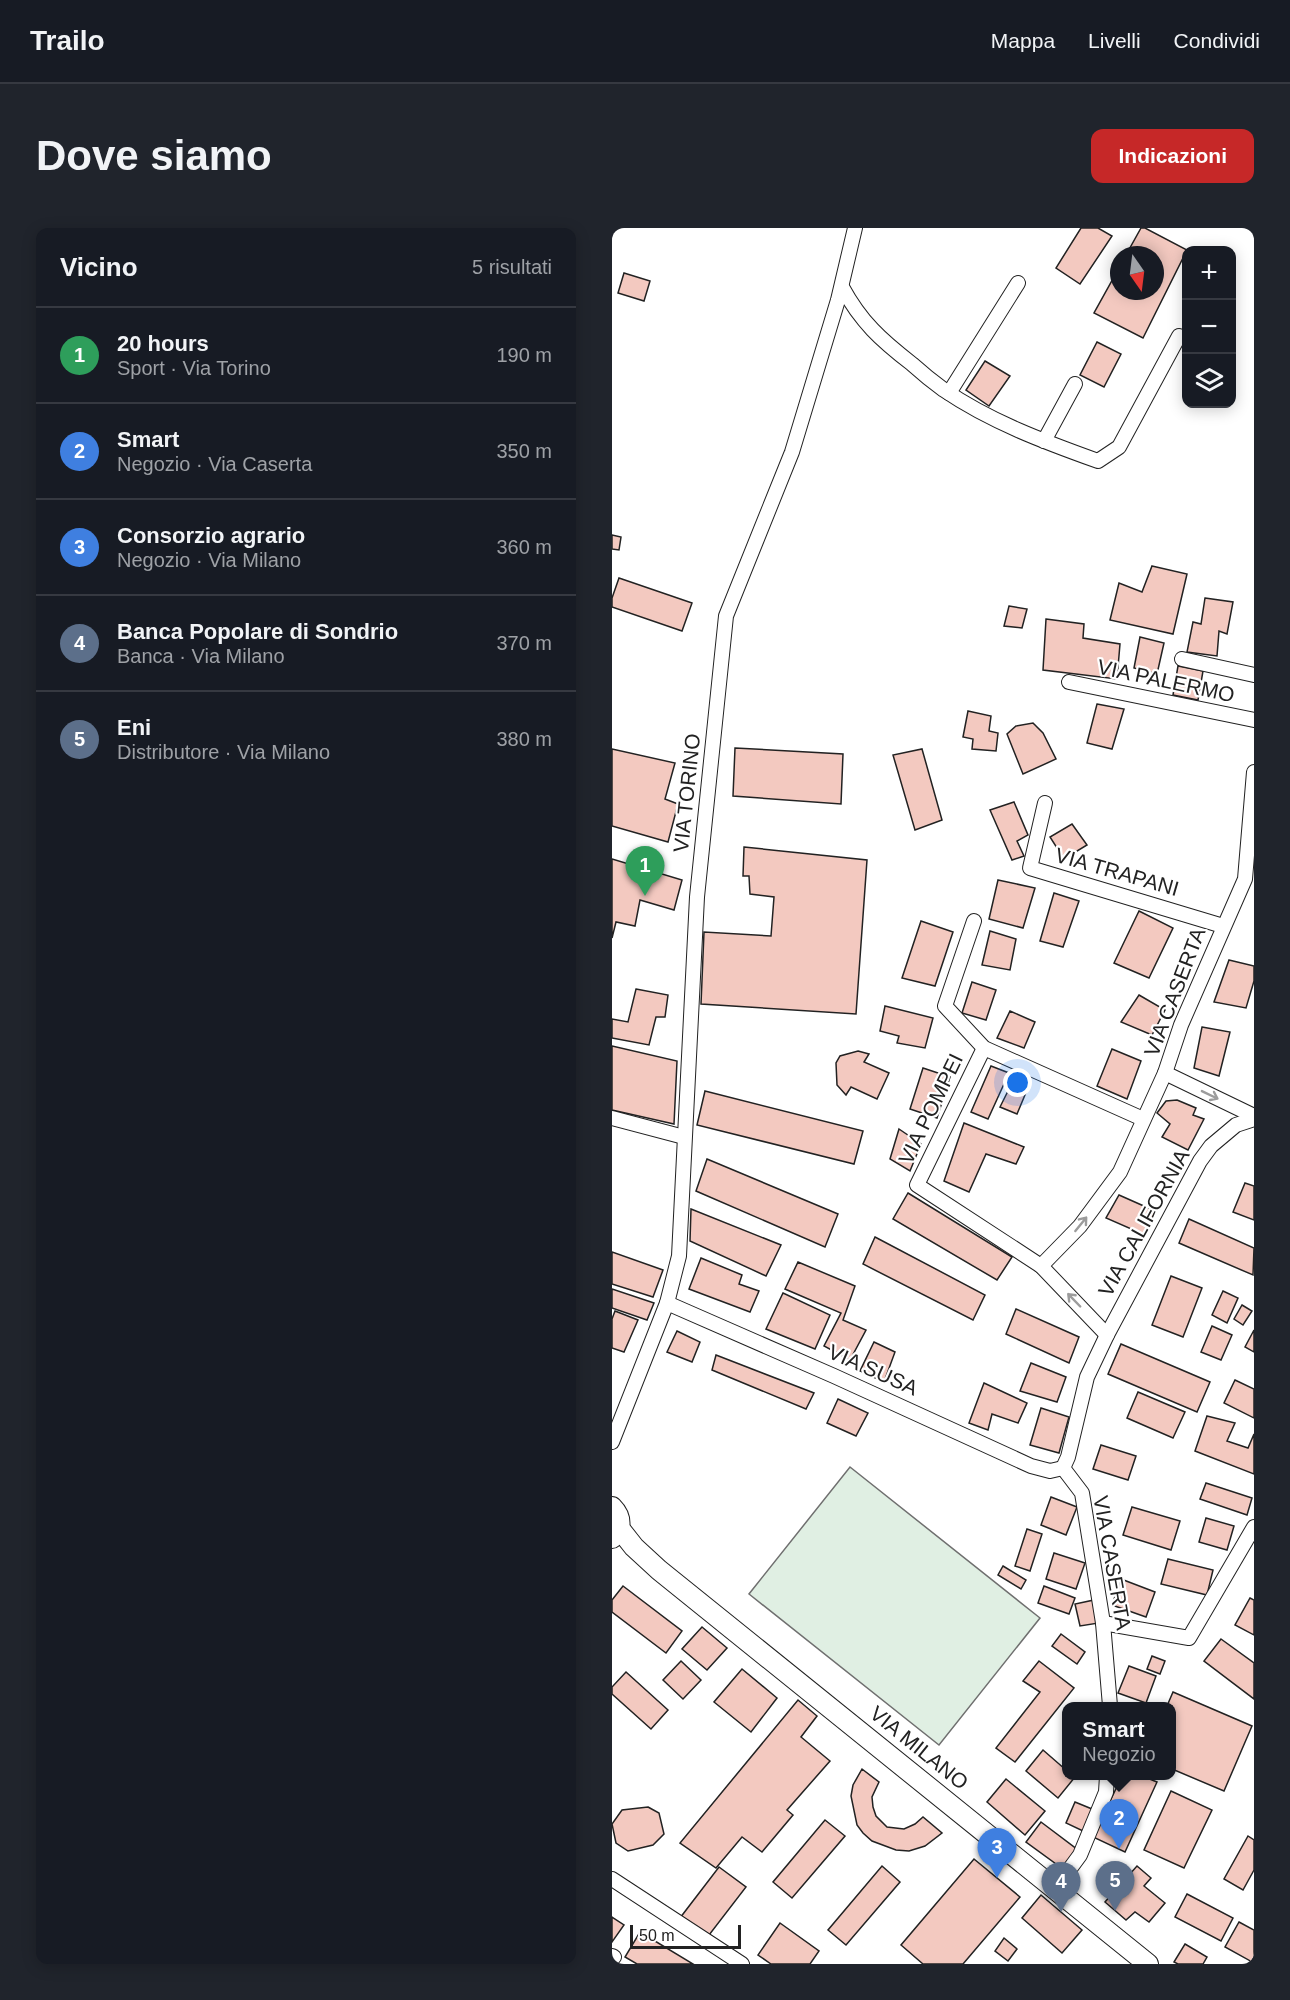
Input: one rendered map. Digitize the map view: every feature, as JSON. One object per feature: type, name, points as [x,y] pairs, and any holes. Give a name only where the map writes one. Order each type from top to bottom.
[{"type":"main road","name":"VIA MILANO","points":[[614,1521],[634,1547],[659,1570],[1055,1889],[1137,1960]]},
{"type":"street","name":"VIA TORINO","points":[[612,1442],[667,1302],[676,1270],[680,1242],[697,897],[726,616],[792,452],[840,293],[855,228]]},
{"type":"street","points":[[949,393],[1018,283]]},
{"type":"street","points":[[840,293],[876,335],[949,393],[994,418],[1044,441],[1098,461],[1119,447],[1179,336]]},
{"type":"street","points":[[1044,441],[1075,384]]},
{"type":"street","name":"VIA PALERMO","points":[[1182,659],[1254,675]]},
{"type":"street","name":"VIA PALERMO","points":[[1069,682],[1254,720]]},
{"type":"street","points":[[1249,880],[1254,772]]},
{"type":"street","name":"VIA TRAPANI","points":[[1045,803],[1030,868],[1223,926]]},
{"type":"street","name":"VIA CASERTA","points":[[1041,1266],[1080,1226],[1120,1172],[1165,1073],[1181,1025],[1223,926],[1249,880]]},
{"type":"street","name":"VIA POMPEI","points":[[974,921],[945,1006],[984,1047],[1143,1119]]},
{"type":"street","name":"VIA POMPEI","points":[[984,1047],[917,1185],[1041,1266]]},
{"type":"street","name":"VIA CASERTA","points":[[1165,1073],[1254,1117]]},
{"type":"street","name":"VIA CALIFORNIA","points":[[1107,1335],[1200,1161],[1211,1146],[1236,1125],[1254,1117]]},
{"type":"street","points":[[612,1118],[684,1137]]},
{"type":"street","points":[[1041,1266],[1107,1335],[1087,1377],[1068,1457],[1063,1467]]},
{"type":"street","name":"VIA SUSA","points":[[667,1302],[1031,1466],[1050,1471],[1063,1467]]},
{"type":"street","name":"VIA CASERTA","points":[[1063,1467],[1082,1493],[1103,1623],[1110,1702]]},
{"type":"street","points":[[1103,1623],[1189,1638],[1254,1527]]},
{"type":"street","points":[[1055,1889],[1080,1854],[1106,1792],[1107,1780]]},
{"type":"street","points":[[612,1879],[742,1964]]},
{"type":"green space","points":[[850,1467],[1040,1618],[939,1745],[749,1594]]},
{"type":"building","points":[[1081,228],[1098,228],[1112,236],[1080,284],[1056,268]]},
{"type":"building","points":[[1141,228],[1145,228],[1182,247],[1182,260],[1164,296],[1164,246],[1131,246]]},
{"type":"building","points":[[624,273],[650,281],[644,301],[618,293]]},
{"type":"building","points":[[1110,284],[1110,300],[1162,300],[1143,338],[1094,313]]},
{"type":"building","points":[[1097,342],[1121,354],[1104,387],[1080,375]]},
{"type":"building","points":[[985,361],[1010,376],[989,406],[966,390]]},
{"type":"building","points":[[612,535],[621,537],[619,550],[612,549]]},
{"type":"building","points":[[1152,566],[1187,574],[1173,634],[1110,620],[1119,583],[1142,592]]},
{"type":"building","points":[[619,578],[692,603],[682,631],[612,607],[612,598]]},
{"type":"building","points":[[1205,598],[1233,602],[1227,634],[1219,631],[1217,656],[1187,652],[1193,622],[1201,624]]},
{"type":"building","points":[[1009,606],[1027,609],[1022,628],[1004,626]]},
{"type":"building","points":[[1046,619],[1084,624],[1083,638],[1120,644],[1117,679],[1043,670]]},
{"type":"building","points":[[1140,637],[1164,643],[1157,674],[1134,668]]},
{"type":"building","points":[[1178,666],[1203,671],[1198,700],[1173,695]]},
{"type":"building","points":[[1097,704],[1124,709],[1112,749],[1087,743]]},
{"type":"building","points":[[968,711],[991,716],[989,731],[998,733],[996,751],[972,749],[973,739],[963,737]]},
{"type":"building","points":[[1033,723],[1043,733],[1056,759],[1023,774],[1007,734],[1016,726]]},
{"type":"building","points":[[735,748],[843,754],[841,804],[733,796]]},
{"type":"building","points":[[612,749],[675,763],[665,799],[678,804],[668,842],[612,826]]},
{"type":"building","points":[[922,749],[942,820],[915,830],[893,755]]},
{"type":"building","points":[[1014,802],[1028,835],[1017,841],[1024,856],[1012,860],[990,810]]},
{"type":"building","points":[[1072,824],[1087,845],[1064,859],[1050,837]]},
{"type":"building","points":[[744,847],[867,860],[856,1014],[701,1004],[704,932],[771,936],[774,897],[750,894],[749,876],[743,876]]},
{"type":"building","points":[[612,859],[682,880],[674,910],[640,900],[635,926],[616,922],[612,938]]},
{"type":"building","points":[[998,880],[1035,888],[1023,928],[989,919]]},
{"type":"building","points":[[1054,893],[1079,901],[1063,947],[1040,941]]},
{"type":"building","points":[[1139,911],[1173,928],[1149,978],[1114,963]]},
{"type":"building","points":[[921,921],[953,932],[935,986],[902,978]]},
{"type":"building","points":[[990,931],[1016,939],[1010,970],[982,965]]},
{"type":"building","points":[[1229,960],[1254,966],[1254,981],[1246,1008],[1214,1002]]},
{"type":"building","points":[[972,982],[996,990],[986,1020],[962,1013]]},
{"type":"building","points":[[636,989],[668,995],[665,1017],[656,1017],[649,1045],[612,1038],[612,1019],[628,1022]]},
{"type":"building","points":[[1139,995],[1165,1010],[1152,1035],[1121,1022]]},
{"type":"building","points":[[885,1006],[933,1018],[925,1048],[897,1043],[899,1036],[880,1031]]},
{"type":"building","points":[[1010,1011],[1035,1022],[1024,1048],[997,1038]]},
{"type":"building","points":[[1202,1027],[1230,1032],[1219,1076],[1194,1068]]},
{"type":"building","points":[[612,1046],[677,1061],[674,1124],[612,1110]]},
{"type":"building","points":[[1112,1049],[1141,1061],[1127,1099],[1097,1086]]},
{"type":"building","points":[[858,1051],[869,1054],[864,1062],[889,1073],[877,1099],[851,1087],[846,1095],[837,1085],[836,1063],[840,1056]]},
{"type":"building","points":[[991,1066],[1009,1073],[988,1119],[971,1112]]},
{"type":"building","points":[[923,1068],[950,1077],[937,1118],[910,1109]]},
{"type":"building","points":[[1015,1077],[1030,1083],[1017,1114],[1000,1107]]},
{"type":"building","points":[[705,1091],[863,1131],[854,1164],[697,1125]]},
{"type":"building","points":[[1177,1100],[1196,1108],[1193,1115],[1204,1119],[1188,1150],[1162,1137],[1170,1124],[1157,1113],[1166,1101]]},
{"type":"building","points":[[964,1123],[1024,1147],[1016,1164],[986,1154],[969,1192],[944,1181]]},
{"type":"building","points":[[899,1129],[921,1144],[910,1171],[890,1159]]},
{"type":"building","points":[[707,1159],[838,1214],[825,1247],[696,1191]]},
{"type":"building","points":[[1245,1183],[1254,1186],[1254,1220],[1233,1212]]},
{"type":"building","points":[[908,1193],[1012,1257],[997,1280],[893,1219]]},
{"type":"building","points":[[1119,1195],[1155,1211],[1145,1235],[1106,1218]]},
{"type":"building","points":[[691,1209],[781,1245],[766,1276],[690,1241]]},
{"type":"building","points":[[1189,1219],[1254,1248],[1253,1275],[1179,1243]]},
{"type":"building","points":[[875,1237],[985,1295],[973,1320],[863,1264]]},
{"type":"building","points":[[612,1252],[663,1270],[653,1297],[612,1284]]},
{"type":"building","points":[[701,1258],[742,1275],[739,1284],[759,1291],[750,1312],[689,1289]]},
{"type":"building","points":[[798,1262],[855,1286],[843,1320],[866,1330],[850,1360],[824,1346],[841,1313],[785,1289]]},
{"type":"building","points":[[1171,1276],[1202,1288],[1183,1337],[1152,1325]]},
{"type":"building","points":[[612,1289],[654,1303],[647,1320],[612,1308]]},
{"type":"building","points":[[1223,1291],[1238,1298],[1227,1323],[1212,1315]]},
{"type":"building","points":[[783,1293],[830,1315],[815,1349],[766,1329]]},
{"type":"building","points":[[1242,1305],[1252,1311],[1243,1325],[1234,1319]]},
{"type":"building","points":[[1016,1309],[1079,1337],[1069,1363],[1006,1334]]},
{"type":"building","points":[[615,1311],[638,1320],[624,1352],[612,1348],[612,1319]]},
{"type":"building","points":[[1212,1326],[1232,1335],[1221,1360],[1201,1352]]},
{"type":"building","points":[[1254,1330],[1254,1352],[1245,1347]]},
{"type":"building","points":[[677,1331],[700,1342],[692,1362],[667,1352]]},
{"type":"building","points":[[874,1342],[895,1352],[884,1382],[860,1371]]},
{"type":"building","points":[[1121,1344],[1210,1382],[1197,1412],[1108,1374]]},
{"type":"building","points":[[716,1355],[814,1393],[806,1409],[712,1370]]},
{"type":"building","points":[[1031,1363],[1066,1377],[1057,1402],[1020,1391]]},
{"type":"building","points":[[1235,1380],[1254,1389],[1254,1418],[1224,1403]]},
{"type":"building","points":[[984,1383],[1027,1403],[1018,1423],[992,1414],[988,1430],[969,1423]]},
{"type":"building","points":[[1138,1392],[1185,1412],[1173,1438],[1127,1418]]},
{"type":"building","points":[[838,1399],[868,1413],[856,1436],[827,1423]]},
{"type":"building","points":[[1041,1408],[1069,1417],[1059,1453],[1030,1445]]},
{"type":"building","points":[[1207,1416],[1235,1423],[1227,1441],[1248,1448],[1254,1434],[1254,1474],[1195,1451]]},
{"type":"building","points":[[1101,1445],[1136,1456],[1128,1480],[1093,1469]]},
{"type":"building","points":[[1206,1483],[1252,1498],[1247,1515],[1200,1499]]},
{"type":"building","points":[[1051,1497],[1077,1507],[1066,1535],[1041,1525]]},
{"type":"building","points":[[1132,1507],[1180,1521],[1171,1550],[1123,1535]]},
{"type":"building","points":[[1206,1518],[1234,1526],[1227,1550],[1199,1542]]},
{"type":"building","points":[[1027,1529],[1042,1534],[1030,1571],[1015,1566]]},
{"type":"building","points":[[1054,1553],[1085,1563],[1076,1589],[1046,1579]]},
{"type":"building","points":[[1168,1559],[1213,1570],[1207,1595],[1161,1584]]},
{"type":"building","points":[[1003,1566],[1026,1580],[1021,1589],[998,1575]]},
{"type":"building","points":[[1121,1579],[1155,1592],[1146,1617],[1112,1605]]},
{"type":"building","points":[[623,1586],[682,1631],[666,1653],[612,1612],[612,1600]]},
{"type":"building","points":[[1044,1586],[1075,1598],[1069,1614],[1038,1603]]},
{"type":"building","points":[[1250,1598],[1254,1600],[1254,1635],[1235,1625]]},
{"type":"building","points":[[1094,1600],[1099,1623],[1080,1626],[1075,1604]]},
{"type":"building","points":[[702,1627],[727,1648],[707,1670],[682,1649]]},
{"type":"building","points":[[1061,1634],[1085,1652],[1077,1664],[1052,1646]]},
{"type":"building","points":[[1221,1639],[1254,1663],[1254,1699],[1204,1661]]},
{"type":"building","points":[[1152,1656],[1165,1661],[1160,1674],[1147,1669]]},
{"type":"building","points":[[681,1661],[701,1680],[683,1699],[663,1680]]},
{"type":"building","points":[[1039,1661],[1074,1688],[1015,1762],[996,1748],[1040,1692],[1023,1681]]},
{"type":"building","points":[[1129,1666],[1156,1676],[1146,1702],[1118,1693]]},
{"type":"building","points":[[742,1669],[777,1698],[751,1732],[714,1702]]},
{"type":"building","points":[[626,1672],[668,1710],[651,1729],[612,1694],[612,1687]]},
{"type":"building","points":[[1173,1692],[1252,1726],[1224,1791],[1176,1771],[1176,1702],[1169,1702]]},
{"type":"building","points":[[798,1700],[817,1716],[801,1737],[830,1761],[787,1810],[793,1815],[762,1852],[742,1837],[716,1868],[680,1843]]},
{"type":"building","points":[[1043,1750],[1062,1767],[1062,1780],[1073,1780],[1058,1798],[1026,1771]]},
{"type":"building","points":[[862,1769],[879,1782],[872,1797],[873,1807],[876,1816],[887,1827],[904,1829],[923,1817],[942,1833],[925,1846],[909,1851],[896,1850],[872,1841],[857,1825],[851,1796],[853,1785]]},
{"type":"building","points":[[1006,1779],[1045,1811],[1025,1835],[987,1802]]},
{"type":"building","points":[[1120,1780],[1157,1782],[1125,1852],[1093,1837]]},
{"type":"building","points":[[1171,1791],[1212,1810],[1184,1868],[1144,1850]]},
{"type":"building","points":[[1075,1802],[1092,1809],[1083,1831],[1066,1823]]},
{"type":"building","points":[[648,1807],[659,1813],[664,1834],[653,1845],[628,1851],[616,1843],[612,1824],[622,1810]]},
{"type":"building","points":[[825,1820],[845,1836],[792,1898],[773,1882]]},
{"type":"building","points":[[1041,1822],[1078,1850],[1063,1869],[1026,1842]]},
{"type":"building","points":[[1248,1836],[1254,1840],[1254,1870],[1243,1890],[1224,1879]]},
{"type":"building","points":[[974,1859],[1020,1897],[963,1964],[923,1964],[901,1945]]},
{"type":"building","points":[[882,1866],[900,1882],[846,1945],[828,1930]]},
{"type":"building","points":[[1137,1866],[1151,1878],[1144,1886],[1165,1903],[1149,1922],[1135,1912],[1126,1920],[1105,1902]]},
{"type":"building","points":[[719,1867],[746,1887],[706,1939],[680,1918]]},
{"type":"building","points":[[1187,1894],[1233,1918],[1221,1941],[1175,1917]]},
{"type":"building","points":[[1041,1895],[1082,1930],[1062,1953],[1022,1918]]},
{"type":"building","points":[[612,1917],[624,1925],[612,1942]]},
{"type":"building","points":[[1239,1922],[1254,1930],[1254,1963],[1225,1947]]},
{"type":"building","points":[[780,1923],[819,1951],[810,1964],[771,1964],[758,1955]]},
{"type":"building","points":[[640,1932],[693,1964],[637,1964],[625,1957]]},
{"type":"building","points":[[1004,1938],[1017,1949],[1008,1961],[995,1951]]},
{"type":"building","points":[[1185,1944],[1207,1957],[1203,1964],[1174,1962]]},
{"type":"place","name":"20 hours","points":[[645,896]]},
{"type":"place","name":"Smart","points":[[1119,1849]]},
{"type":"place","name":"Consorzio agrario","points":[[997,1878]]},
{"type":"place","name":"Eni","points":[[1115,1911]]},
{"type":"place","name":"Banca Popolare di Sondrio","points":[[1061,1912]]}]
